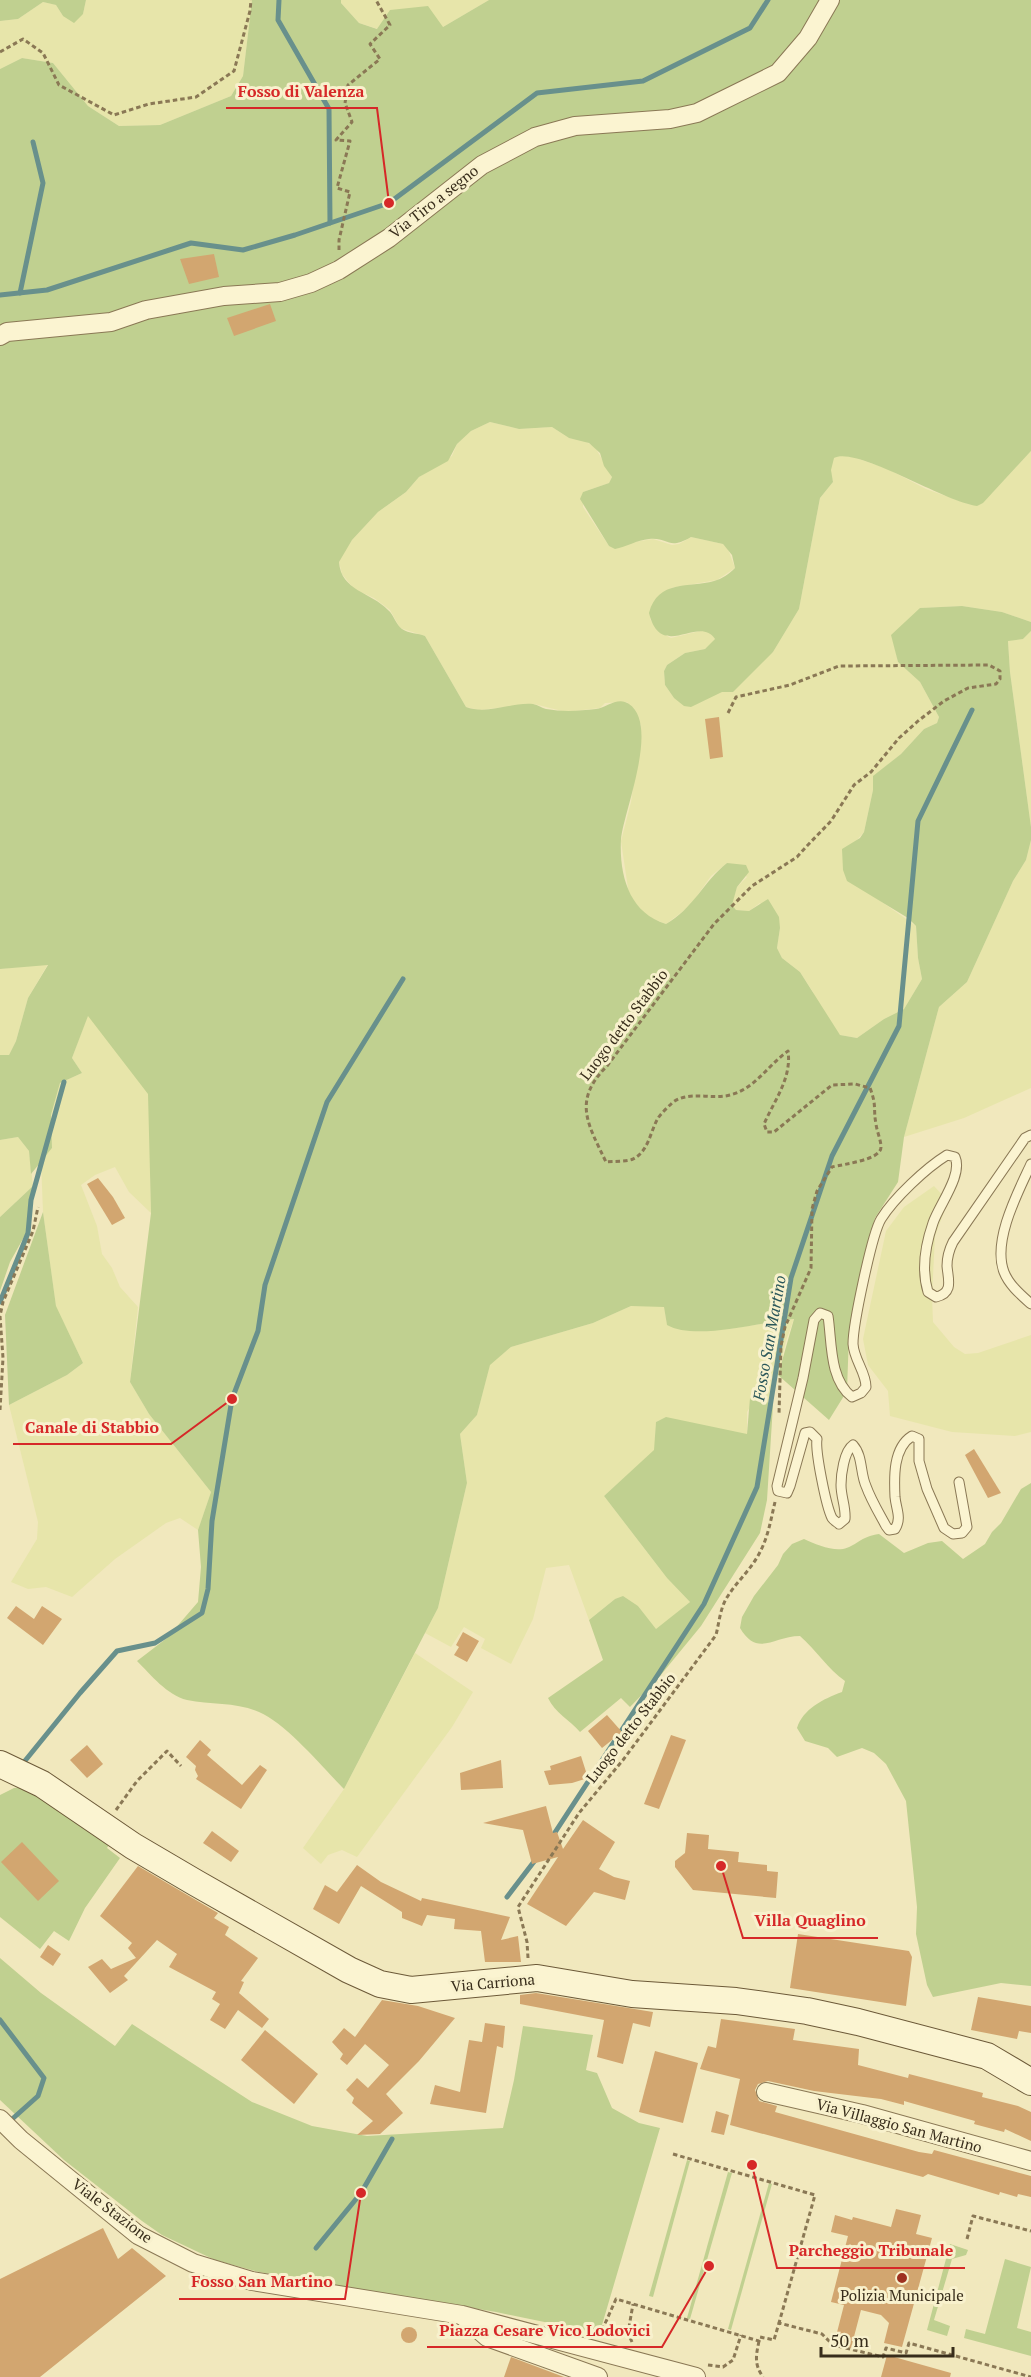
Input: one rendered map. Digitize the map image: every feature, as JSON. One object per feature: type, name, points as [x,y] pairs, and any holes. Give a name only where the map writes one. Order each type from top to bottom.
[{"type":"main road","name":"Via Carriona","points":[[5,1771],[42,1784],[196,1883],[349,1971],[380,1984],[411,1990],[537,1978],[632,1994],[736,2001],[838,2018],[987,2056],[1031,2082]]},
{"type":"street","name":"Via Tiro a segno","points":[[0,336],[8,332],[111,322],[146,310],[224,297],[280,292],[311,284],[339,270],[389,238],[482,165],[535,137],[575,126],[670,119],[697,113],[778,73],[808,38],[830,0]]},
{"type":"street","name":"Via Villaggio San Martino","points":[[766,2092],[861,2114],[1031,2161]]},
{"type":"street","name":"Viale Stazione","points":[[0,2119],[21,2140],[138,2235],[193,2263],[252,2281],[462,2315],[633,2359],[701,2371]]},
{"type":"street","points":[[462,2315],[487,2337],[598,2377]]},
{"type":"lane","points":[[959,1482],[967,1527],[962,1533],[953,1534],[944,1528],[927,1489],[919,1461],[920,1439],[912,1436],[906,1440],[897,1457],[895,1498],[900,1522],[896,1529],[889,1530],[865,1486],[859,1452],[853,1445],[847,1451],[841,1485],[846,1512],[845,1519],[839,1524],[832,1518],[818,1456],[817,1439],[810,1432],[805,1433],[787,1493],[778,1491],[777,1486],[803,1378],[814,1320],[820,1313],[828,1316],[830,1342],[842,1389],[852,1397],[861,1393],[866,1387],[866,1378],[853,1346],[854,1327],[880,1220],[897,1199],[938,1160],[947,1155],[954,1157],[957,1162],[956,1170],[951,1186],[933,1222],[924,1259],[923,1275],[928,1292],[936,1297],[942,1296],[948,1290],[950,1282],[947,1258],[953,1242],[1025,1138],[1031,1135]]},
{"type":"lane","points":[[1031,1164],[1012,1204],[1000,1252],[1004,1271],[1012,1285],[1031,1304]]},
{"type":"path","points":[[0,52],[23,39],[43,53],[59,86],[114,115],[149,104],[196,97],[234,71],[251,0]]},
{"type":"path","points":[[339,270],[339,240],[350,192],[337,188],[350,141],[336,140],[352,122],[345,103],[348,85],[380,59],[370,44],[390,25],[376,0]]},
{"type":"path","name":"Luogo detto Stabbio","points":[[728,712],[736,698],[790,685],[839,666],[989,665],[1000,671],[1000,679],[996,684],[968,688],[944,701],[918,721],[899,738],[871,772],[854,785],[831,821],[797,857],[752,886],[731,905],[598,1076],[586,1096],[588,1124],[606,1162],[632,1159],[642,1152],[658,1118],[674,1101],[689,1097],[728,1096],[741,1092],[755,1083],[778,1058],[788,1052],[790,1062],[784,1085],[764,1124],[767,1132],[774,1132],[832,1085],[855,1084],[870,1088],[876,1104],[875,1122],[882,1148],[879,1155],[872,1158],[832,1167],[817,1191],[810,1224],[811,1268],[785,1326],[781,1346],[779,1425]]},
{"type":"path","points":[[0,1410],[3,1358],[0,1316],[3,1302],[33,1231],[39,1207]]},
{"type":"path","name":"Luogo detto Stabbio","points":[[537,1978],[529,1965],[527,1942],[519,1907],[579,1813],[623,1760],[716,1635],[720,1615],[727,1598],[747,1574],[767,1536],[778,1491]]},
{"type":"path","points":[[106,1827],[126,1794],[167,1751],[181,1766]]},
{"type":"path","points":[[673,2154],[815,2195],[774,2340],[760,2337],[755,2359],[756,2367],[763,2377]]},
{"type":"path","points":[[967,2239],[974,2216],[1031,2231]]},
{"type":"path","points":[[587,2347],[590,2332],[594,2333],[604,2326],[616,2299],[759,2341]]},
{"type":"path","points":[[633,2304],[628,2333],[630,2340],[637,2346],[633,2359]]},
{"type":"path","points":[[779,2323],[822,2334],[833,2345],[880,2357],[883,2357],[886,2349],[906,2354],[909,2343],[1031,2377]]},
{"type":"path","points":[[701,2371],[723,2367],[734,2360],[741,2335]]},
{"type":"shaded area","points":[[86,0],[252,0],[243,76],[231,96],[160,125],[119,126],[88,106],[53,63],[22,58],[0,69],[0,21],[18,19],[43,2],[56,5],[63,16],[83,14]]},
{"type":"shaded area","points":[[341,0],[489,0],[443,27],[378,29],[359,23],[341,3]]},
{"type":"shaded area","points":[[490,422],[519,429],[552,427],[569,438],[583,440],[595,447],[612,477],[609,483],[583,492],[583,507],[609,546],[653,539],[672,545],[691,537],[723,544],[728,549],[735,568],[717,580],[671,588],[650,619],[658,631],[671,638],[704,630],[711,633],[715,639],[705,649],[685,653],[667,665],[664,671],[665,685],[674,698],[703,701],[773,652],[799,609],[820,498],[833,482],[830,470],[833,458],[839,455],[853,457],[888,469],[926,489],[971,505],[992,493],[1031,451],[1031,622],[1002,612],[962,606],[921,608],[892,635],[898,662],[920,682],[939,717],[937,723],[924,729],[901,754],[874,776],[864,832],[855,842],[872,895],[916,926],[922,979],[904,1009],[884,1019],[857,1038],[840,1035],[834,1028],[831,1078],[813,992],[800,972],[782,958],[777,948],[780,928],[760,903],[749,911],[736,910],[731,905],[737,887],[747,877],[727,863],[711,876],[690,906],[666,924],[646,916],[629,895],[621,841],[631,802],[641,725],[627,702],[605,703],[600,708],[566,712],[534,704],[479,710],[466,707],[425,636],[400,628],[390,610],[374,598],[354,589],[342,574],[339,562],[341,556],[352,540],[378,512],[406,492],[419,477],[452,456],[457,444],[471,431]]},
{"type":"shaded area","points":[[1031,631],[1031,827],[1010,672],[1008,640],[1023,639]]},
{"type":"shaded area","points":[[1031,840],[1031,1088],[964,1118],[904,1137],[939,1007],[967,982],[1013,881],[1026,860]]},
{"type":"shaded area","points":[[48,964],[28,998],[16,1041],[9,1055],[0,1055],[0,969]]},
{"type":"shaded area","points":[[88,1015],[149,1094],[151,1213],[129,1192],[115,1167],[95,1175],[81,1185],[97,1226],[102,1254],[112,1268],[120,1287],[138,1307],[130,1382],[149,1414],[211,1492],[198,1530],[180,1518],[166,1523],[115,1559],[72,1597],[46,1587],[28,1589],[11,1582],[37,1539],[38,1522],[9,1405],[67,1375],[83,1363],[56,1307],[43,1212],[41,1161],[52,1148],[51,1115],[60,1083],[82,1073],[72,1058]]},
{"type":"shaded area","points":[[18,1137],[29,1151],[33,1186],[0,1217],[0,1140]]},
{"type":"shaded area","points":[[934,1186],[948,1201],[935,1236],[933,1322],[954,1347],[965,1354],[978,1353],[1031,1335],[1031,1432],[1015,1436],[952,1432],[890,1416],[888,1391],[868,1365],[863,1339],[886,1231],[904,1207]]},
{"type":"shaded area","points":[[631,1306],[664,1306],[667,1324],[729,1329],[794,1319],[778,1375],[771,1377],[773,1405],[756,1397],[747,1412],[747,1435],[665,1418],[656,1422],[655,1450],[604,1496],[667,1578],[690,1602],[656,1630],[638,1606],[615,1599],[589,1620],[569,1565],[546,1568],[533,1619],[511,1664],[481,1648],[485,1639],[464,1627],[451,1647],[425,1633],[438,1608],[467,1483],[460,1434],[477,1415],[490,1364],[511,1347],[593,1323]]},
{"type":"shaded area","points":[[415,1653],[473,1692],[452,1727],[357,1857],[342,1850],[328,1855],[321,1864],[303,1848],[344,1789]]},
{"type":"green space","points":[[0,0],[86,0],[83,14],[74,23],[63,16],[56,5],[43,2],[18,19],[0,21]]},
{"type":"green space","points":[[252,0],[341,0],[341,3],[359,23],[377,29],[390,10],[428,6],[443,27],[489,0],[1031,0],[1031,451],[983,503],[977,506],[962,502],[861,460],[845,456],[834,458],[831,470],[833,482],[820,498],[799,609],[773,652],[733,692],[722,692],[691,707],[684,706],[674,698],[665,685],[664,671],[667,665],[685,653],[705,649],[715,639],[708,633],[700,631],[671,636],[662,634],[655,627],[649,613],[653,602],[667,590],[714,581],[728,574],[735,568],[732,555],[723,544],[691,537],[677,543],[649,539],[615,549],[609,546],[580,499],[583,492],[609,483],[612,477],[604,466],[600,453],[589,443],[569,438],[552,427],[519,429],[490,422],[471,431],[457,444],[448,461],[419,477],[406,492],[378,512],[352,540],[339,562],[345,579],[381,604],[402,629],[425,636],[466,707],[483,710],[533,704],[546,709],[571,711],[596,709],[621,701],[629,704],[638,715],[641,748],[623,826],[621,853],[625,879],[635,902],[653,919],[666,924],[684,911],[727,863],[746,865],[749,872],[737,887],[732,905],[736,910],[749,911],[768,899],[779,917],[777,948],[782,958],[800,972],[840,1035],[857,1038],[884,1019],[904,1009],[922,979],[916,926],[908,918],[847,881],[843,870],[842,849],[860,838],[864,832],[873,790],[873,776],[901,754],[924,729],[937,723],[939,717],[920,682],[898,662],[891,635],[920,608],[962,606],[1002,612],[1031,622],[1031,631],[1023,639],[1008,641],[1031,840],[1026,860],[1013,881],[967,982],[939,1007],[904,1137],[898,1182],[875,1218],[859,1280],[849,1334],[847,1391],[829,1420],[778,1375],[794,1319],[729,1329],[694,1331],[667,1325],[664,1307],[631,1306],[593,1323],[511,1347],[490,1365],[477,1415],[460,1434],[467,1483],[438,1608],[344,1789],[315,1758],[270,1718],[251,1709],[196,1702],[173,1694],[137,1661],[167,1638],[198,1602],[201,1567],[198,1530],[211,1492],[149,1414],[130,1382],[151,1213],[148,1094],[88,1016],[72,1058],[82,1073],[60,1083],[51,1115],[52,1148],[31,1174],[29,1151],[18,1137],[0,1140],[0,1055],[9,1055],[16,1041],[28,998],[48,965],[0,969],[0,69],[22,58],[53,63],[88,106],[119,126],[160,125],[231,96],[243,76]]},
{"type":"green space","points":[[33,1186],[29,1228],[10,1262],[0,1291],[0,1217]]},
{"type":"green space","points":[[43,1212],[56,1306],[83,1363],[67,1375],[9,1405],[5,1315]]},
{"type":"green space","points":[[756,1397],[773,1405],[767,1500],[760,1533],[701,1626],[660,1676],[630,1707],[621,1698],[580,1732],[548,1698],[603,1660],[589,1620],[615,1599],[623,1596],[638,1606],[656,1629],[690,1602],[667,1578],[604,1496],[654,1450],[656,1422],[666,1417],[747,1434],[750,1398]]},
{"type":"green space","points":[[1031,1483],[1031,1986],[1001,1983],[933,1997],[927,1985],[916,1934],[917,1907],[906,1801],[886,1764],[874,1753],[862,1748],[837,1757],[828,1748],[805,1741],[797,1728],[804,1715],[828,1698],[842,1692],[845,1681],[800,1636],[760,1644],[753,1642],[740,1628],[742,1617],[754,1596],[792,1544],[804,1539],[828,1548],[843,1549],[867,1537],[879,1534],[904,1553],[928,1543],[942,1541],[963,1559],[985,1544],[1001,1523],[1021,1489]]},
{"type":"green space","points":[[25,1787],[111,1841],[107,1848],[120,1858],[85,1908],[69,1941],[54,1931],[40,1949],[0,1917],[0,1795],[14,1788]]},
{"type":"green space","points":[[0,1958],[41,1993],[115,2046],[132,2024],[252,2102],[312,2126],[367,2136],[503,2128],[523,2026],[593,2035],[586,2070],[597,2073],[612,2108],[639,2123],[660,2128],[602,2325],[593,2332],[496,2312],[259,2272],[215,2260],[162,2235],[64,2160],[0,2100]]},
{"type":"green space","points":[[687,2160],[690,2161],[653,2297],[649,2296]]},
{"type":"green space","points":[[728,2172],[732,2173],[690,2319],[687,2318]]},
{"type":"green space","points":[[769,2183],[772,2184],[731,2330],[728,2329]]},
{"type":"green space","points":[[950,2244],[968,2250],[966,2255],[952,2259],[934,2320],[950,2326],[947,2336],[927,2330]]},
{"type":"green space","points":[[1005,2259],[1031,2267],[1017,2328],[1031,2332],[1031,2356],[964,2338],[966,2329],[985,2334]]},
{"type":"building","points":[[214,254],[219,277],[189,284],[180,259]]},
{"type":"building","points":[[270,304],[276,321],[234,336],[227,318]]},
{"type":"building","points":[[719,717],[723,757],[710,759],[705,719]]},
{"type":"building","points":[[98,1178],[113,1197],[125,1218],[112,1225],[87,1184]]},
{"type":"building","points":[[974,1449],[1001,1493],[988,1498],[965,1455]]},
{"type":"building","points":[[16,1606],[34,1619],[42,1606],[62,1619],[43,1645],[7,1618]]},
{"type":"building","points":[[463,1632],[479,1641],[467,1662],[454,1655]]},
{"type":"building","points":[[607,1715],[622,1732],[602,1748],[588,1731]]},
{"type":"building","points":[[671,1735],[686,1740],[659,1809],[644,1804]]},
{"type":"building","points":[[200,1740],[211,1750],[207,1755],[242,1785],[260,1765],[267,1770],[241,1809],[196,1779],[198,1776],[196,1766],[186,1757]]},
{"type":"building","points":[[87,1745],[103,1764],[87,1778],[70,1760]]},
{"type":"building","points":[[581,1756],[588,1778],[572,1783],[549,1785],[544,1771],[551,1770],[550,1766]]},
{"type":"building","points":[[501,1760],[503,1788],[461,1790],[460,1773]]},
{"type":"building","points":[[546,1806],[553,1833],[557,1832],[563,1849],[583,1820],[615,1842],[599,1869],[614,1877],[630,1881],[625,1900],[594,1892],[566,1926],[527,1904],[558,1857],[532,1864],[523,1830],[483,1823]]},
{"type":"building","points":[[212,1831],[239,1851],[231,1862],[203,1843]]},
{"type":"building","points":[[687,1833],[709,1835],[708,1849],[739,1852],[738,1862],[767,1865],[767,1871],[778,1872],[776,1898],[693,1890],[675,1867],[675,1861],[685,1853]]},
{"type":"building","points":[[22,1842],[59,1881],[38,1901],[1,1862]]},
{"type":"building","points":[[357,1865],[381,1882],[421,1901],[422,1898],[510,1917],[501,1940],[518,1936],[521,1962],[485,1962],[481,1931],[454,1929],[455,1919],[427,1915],[422,1926],[402,1918],[402,1912],[361,1886],[339,1924],[313,1909],[325,1885],[337,1892]]},
{"type":"building","points":[[138,1866],[218,1913],[214,1918],[229,1927],[225,1935],[258,1958],[241,1981],[244,1982],[239,1993],[269,2019],[262,2028],[238,2010],[225,2029],[210,2020],[220,2004],[212,1999],[216,1992],[169,1967],[177,1954],[157,1940],[124,1976],[128,1980],[110,1993],[88,1967],[102,1959],[111,1969],[136,1958],[128,1948],[132,1943],[100,1916]]},
{"type":"building","points":[[798,1934],[909,1951],[912,1957],[906,2006],[790,1988]]},
{"type":"building","points":[[48,1945],[61,1954],[53,1966],[40,1957]]},
{"type":"building","points":[[536,1993],[653,2012],[650,2027],[633,2023],[623,2064],[597,2057],[604,2020],[520,2004],[520,1995]]},
{"type":"building","points":[[978,1997],[1031,2006],[1031,2033],[1019,2031],[1017,2039],[971,2030]]},
{"type":"building","points":[[382,2000],[418,2006],[455,2018],[419,2061],[386,2094],[403,2113],[380,2134],[357,2135],[373,2121],[352,2103],[354,2098],[346,2090],[357,2078],[368,2088],[389,2065],[365,2044],[347,2065],[340,2059],[343,2054],[332,2042],[344,2028],[355,2037]]},
{"type":"building","points":[[721,2019],[795,2029],[793,2040],[859,2049],[858,2065],[908,2078],[909,2074],[983,2093],[982,2097],[1018,2106],[1031,2112],[1031,2141],[1005,2129],[1004,2132],[974,2124],[975,2121],[904,2101],[904,2105],[881,2099],[814,2091],[768,2081],[758,2084],[755,2090],[759,2101],[777,2106],[775,2112],[919,2152],[932,2154],[934,2150],[1031,2176],[1031,2197],[1018,2194],[1017,2197],[1000,2192],[999,2195],[928,2174],[923,2177],[730,2125],[740,2079],[700,2069],[708,2046],[716,2048]]},
{"type":"building","points":[[485,2023],[505,2026],[503,2048],[497,2046],[486,2113],[430,2104],[435,2085],[460,2092],[469,2040],[482,2042]]},
{"type":"building","points":[[265,2030],[318,2074],[294,2104],[241,2060]]},
{"type":"building","points":[[655,2051],[698,2063],[683,2123],[639,2112]]},
{"type":"building","points":[[716,2111],[729,2115],[724,2135],[711,2132]]},
{"type":"building","points":[[896,2209],[921,2215],[916,2234],[932,2238],[902,2347],[884,2343],[889,2323],[881,2315],[861,2310],[851,2348],[834,2344],[844,2305],[831,2302],[848,2236],[831,2232],[835,2215],[852,2220],[853,2217],[891,2227]]},
{"type":"building","points":[[103,2228],[118,2259],[132,2248],[166,2276],[40,2377],[0,2377],[0,2279]]},
{"type":"building","points":[[409,2327],[417,2335],[409,2343],[401,2335]]},
{"type":"building","points":[[887,2355],[951,2373],[950,2377],[881,2377]]},
{"type":"building","points":[[511,2357],[564,2377],[504,2377]]},
{"type":"waterway","points":[[279,0],[278,20],[329,109],[330,223]]},
{"type":"waterway","points":[[0,295],[47,290],[191,243],[243,250],[389,203],[537,93],[643,81],[750,28],[768,0]]},
{"type":"waterway","points":[[20,293],[43,183],[33,142]]},
{"type":"waterway","name":"Fosso San Martino","points":[[552,1837],[704,1604],[757,1487],[791,1278],[832,1156],[899,1026],[918,821],[972,710]]},
{"type":"waterway","points":[[20,1767],[117,1651],[155,1643],[202,1613],[208,1589],[212,1521],[232,1399],[258,1331],[265,1285],[327,1102],[403,979]]},
{"type":"waterway","points":[[0,1302],[28,1233],[31,1200],[64,1082]]},
{"type":"waterway","name":"Fosso San Martino","points":[[507,1897],[536,1859]]},
{"type":"waterway","points":[[0,2020],[44,2078],[38,2096],[10,2121]]},
{"type":"waterway","name":"Fosso San Martino","points":[[316,2248],[361,2193],[392,2139]]},
{"type":"place","name":"Fosso di Valenza","points":[[389,203]]},
{"type":"place","name":"Canale di Stabbio","points":[[232,1399]]},
{"type":"place","name":"Villa Quaglino","points":[[721,1866]]},
{"type":"place","name":"Parcheggio Tribunale","points":[[752,2165]]},
{"type":"place","name":"Fosso San Martino","points":[[361,2193]]},
{"type":"place","name":"Piazza Cesare Vico Lodovici","points":[[709,2266]]},
{"type":"place","name":"Polizia Municipale","points":[[902,2278]]}]
